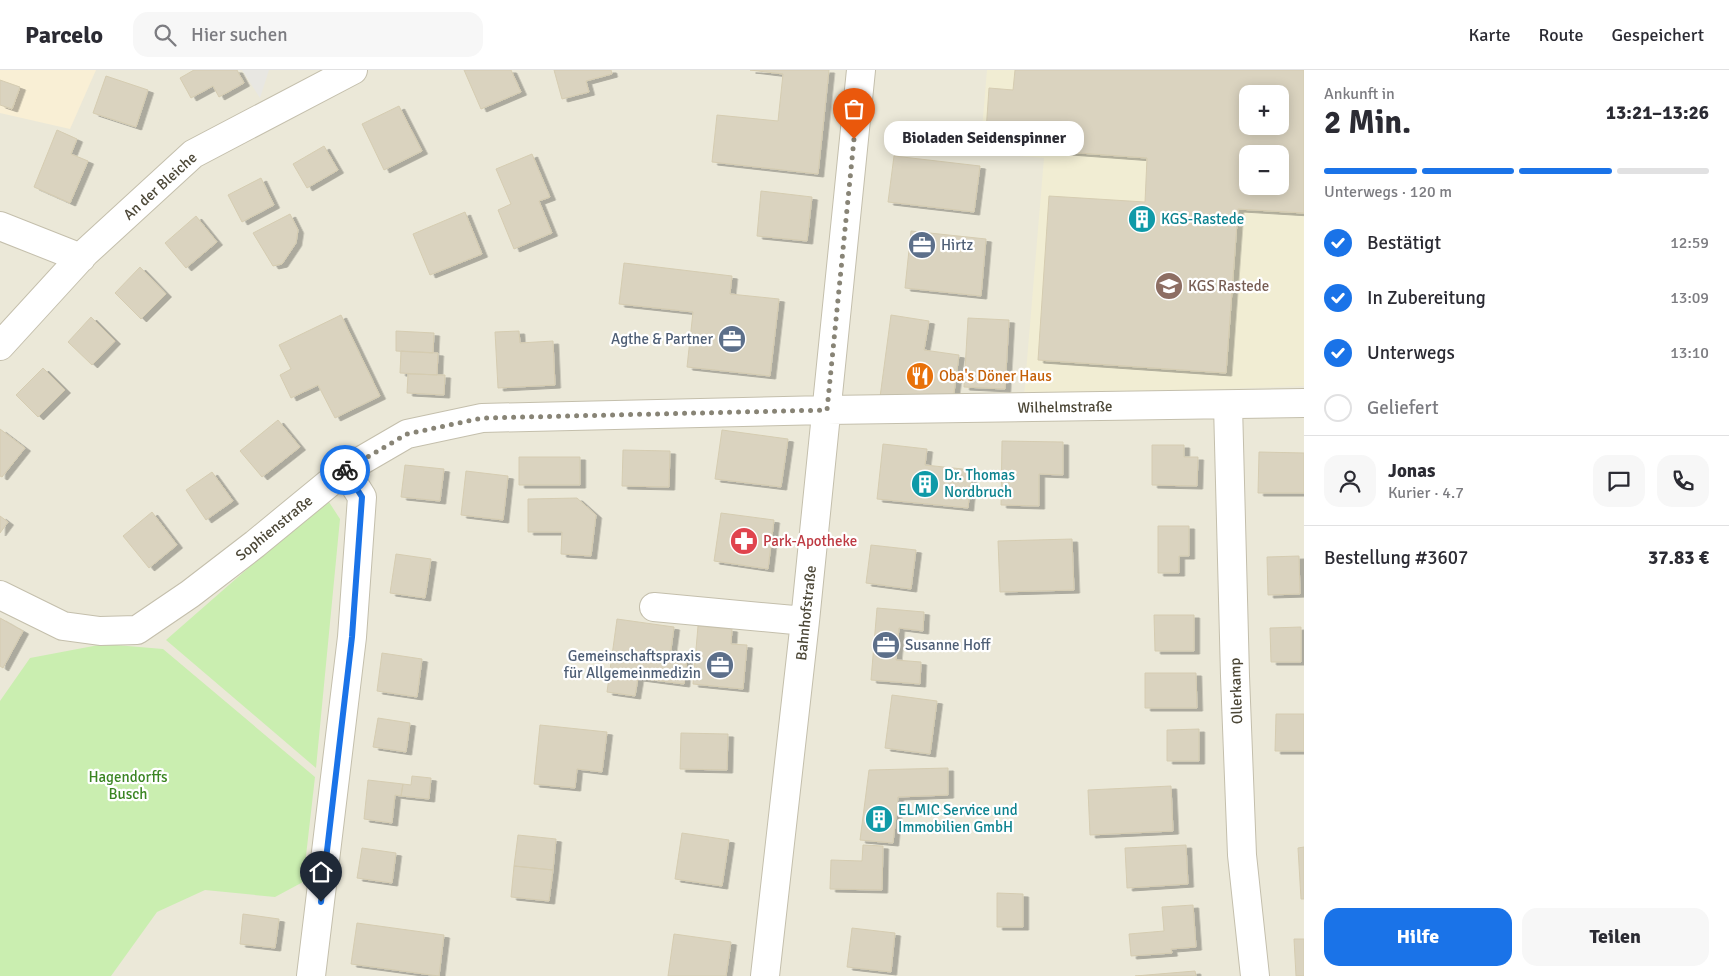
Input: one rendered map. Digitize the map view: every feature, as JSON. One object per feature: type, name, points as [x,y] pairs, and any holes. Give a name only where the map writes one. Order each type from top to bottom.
[{"type":"street","name":"An der Bleiche","points":[[0,346],[81,258],[193,154],[353,70]]},
{"type":"street","name":"Bahnhofstraße","points":[[765,976],[805,621],[861,70]]},
{"type":"street","points":[[0,226],[81,258]]},
{"type":"street","name":"Wilhelmstraße","points":[[827,410],[1304,403]]},
{"type":"street","name":"Ollerkamp","points":[[1228,405],[1242,855],[1255,976]]},
{"type":"street","name":"Sophienstraße","points":[[0,596],[63,626],[100,631],[137,630],[197,589],[345,470],[407,434],[482,418],[827,410]]},
{"type":"street","points":[[311,976],[352,637],[362,497],[345,470]]},
{"type":"street","points":[[654,607],[805,621]]},
{"type":"shaded area","points":[[0,70],[1304,70],[1304,976],[0,976]]},
{"type":"shaded area","points":[[0,70],[96,70],[70,129],[0,113]]},
{"type":"shaded area","points":[[242,70],[269,70],[260,98]]},
{"type":"shaded area","name":"KGS Rastede","points":[[987,70],[1304,70],[1304,386],[1024,396],[1044,158],[980,153]]},
{"type":"green space","points":[[327,499],[340,519],[316,768],[166,640]]},
{"type":"green space","name":"Hagendorffs Busch","points":[[104,644],[163,649],[315,777],[303,882],[275,897],[205,890],[157,912],[111,976],[0,976],[0,701],[30,658]]},
{"type":"building","points":[[194,70],[237,70],[244,83],[219,97],[213,86],[191,98],[180,78]]},
{"type":"building","points":[[464,70],[511,70],[521,92],[481,109]]},
{"type":"building","points":[[554,70],[611,70],[612,74],[586,81],[589,92],[562,99]]},
{"type":"building","points":[[750,70],[829,70],[818,174],[712,162],[717,115],[778,121],[783,74]]},
{"type":"building","name":"KGS Rastede","points":[[1015,70],[1304,70],[1304,213],[1238,209],[1226,373],[1038,360],[1049,196],[1145,202],[1147,158],[985,146],[989,88],[1013,90]]},
{"type":"building","points":[[106,76],[148,90],[136,127],[93,113]]},
{"type":"building","points":[[0,80],[20,87],[12,109],[0,105]]},
{"type":"building","points":[[399,106],[422,151],[384,170],[362,124]]},
{"type":"building","points":[[57,130],[77,139],[71,154],[88,161],[70,203],[34,187]]},
{"type":"building","points":[[324,146],[338,170],[307,188],[293,164]]},
{"type":"building","points":[[532,154],[550,197],[539,201],[552,233],[514,249],[498,210],[511,204],[496,169]]},
{"type":"building","points":[[894,156],[980,166],[974,212],[888,202]]},
{"type":"building","points":[[261,178],[274,205],[242,222],[228,195]]},
{"type":"building","points":[[761,191],[812,197],[807,241],[757,236]]},
{"type":"building","points":[[465,212],[482,254],[430,275],[413,234]]},
{"type":"building","points":[[290,214],[298,230],[296,243],[282,264],[273,266],[253,233]]},
{"type":"building","points":[[196,216],[217,242],[186,268],[165,243]]},
{"type":"building","points":[[911,231],[986,239],[981,296],[905,288]]},
{"type":"building","name":"Agthe & Partner","points":[[624,263],[732,276],[730,294],[779,299],[770,376],[687,367],[693,312],[619,304]]},
{"type":"building","points":[[140,267],[166,294],[141,319],[115,293]]},
{"type":"building","points":[[341,315],[380,396],[335,418],[318,385],[291,398],[280,375],[291,369],[279,345]]},
{"type":"building","name":"Oba's Döner Haus","points":[[891,315],[929,321],[924,350],[959,355],[953,400],[880,397]]},
{"type":"building","points":[[91,317],[115,341],[92,365],[68,342]]},
{"type":"building","points":[[968,318],[1009,320],[1005,389],[964,387]]},
{"type":"building","points":[[396,331],[434,333],[433,353],[396,351]]},
{"type":"building","points":[[519,331],[520,343],[553,341],[555,385],[498,388],[495,332]]},
{"type":"building","points":[[401,351],[438,353],[437,375],[400,373]]},
{"type":"building","points":[[43,368],[65,390],[38,417],[16,395]]},
{"type":"building","points":[[408,374],[445,375],[444,395],[407,393]]},
{"type":"building","points":[[278,420],[300,447],[262,477],[240,451]]},
{"type":"building","points":[[0,429],[25,448],[2,477],[0,476]]},
{"type":"building","points":[[722,430],[788,439],[781,487],[715,479]]},
{"type":"building","points":[[1002,441],[1063,442],[1063,475],[1039,474],[1039,506],[1001,505]]},
{"type":"building","name":"Dr. Thomas Nordbruch","points":[[883,444],[927,449],[925,465],[972,470],[968,508],[877,499]]},
{"type":"building","points":[[1152,445],[1184,445],[1184,457],[1198,457],[1197,486],[1152,485]]},
{"type":"building","points":[[623,450],[670,451],[669,487],[622,486]]},
{"type":"building","points":[[1259,452],[1304,453],[1304,493],[1258,493]]},
{"type":"building","points":[[519,457],[580,457],[580,485],[519,485]]},
{"type":"building","points":[[405,465],[444,469],[440,501],[401,497]]},
{"type":"building","points":[[466,471],[508,476],[503,520],[461,515]]},
{"type":"building","points":[[212,472],[233,501],[206,520],[186,490]]},
{"type":"building","points":[[577,498],[596,515],[591,556],[561,554],[562,532],[528,532],[528,499]]},
{"type":"building","points":[[152,512],[177,545],[149,568],[123,536]]},
{"type":"building","name":"Park-Apotheke","points":[[721,513],[774,520],[768,569],[714,561]]},
{"type":"building","points":[[0,516],[8,522],[0,533]]},
{"type":"building","points":[[1158,526],[1189,526],[1189,556],[1179,556],[1179,573],[1158,573]]},
{"type":"building","points":[[1072,539],[1074,590],[1000,592],[998,541]]},
{"type":"building","points":[[871,545],[916,550],[911,589],[866,583]]},
{"type":"building","points":[[396,554],[431,559],[425,598],[390,593]]},
{"type":"building","points":[[1299,556],[1300,594],[1268,595],[1267,557]]},
{"type":"building","name":"Susanne Hoff","points":[[877,608],[924,612],[923,631],[899,628],[896,660],[921,662],[920,684],[871,680]]},
{"type":"building","points":[[1154,615],[1194,615],[1194,651],[1155,651]]},
{"type":"building","points":[[0,618],[23,631],[3,668],[0,666]]},
{"type":"building","points":[[617,619],[674,627],[670,657],[687,659],[684,684],[638,678],[635,696],[607,692]]},
{"type":"building","name":"Gemeinschaftspraxis für Allgemeinmedizin","points":[[698,626],[732,629],[731,644],[747,645],[743,689],[693,684]]},
{"type":"building","points":[[1301,627],[1301,662],[1271,662],[1270,628]]},
{"type":"building","points":[[382,653],[422,659],[417,697],[377,691]]},
{"type":"building","points":[[1145,673],[1196,673],[1197,708],[1145,708]]},
{"type":"building","points":[[892,695],[937,701],[930,754],[885,748]]},
{"type":"building","points":[[1276,714],[1304,714],[1304,751],[1275,751]]},
{"type":"building","points":[[378,718],[410,723],[406,752],[373,747]]},
{"type":"building","points":[[540,725],[607,732],[602,772],[577,769],[575,788],[534,784]]},
{"type":"building","points":[[1199,729],[1199,761],[1167,761],[1167,730]]},
{"type":"building","points":[[681,733],[728,734],[727,770],[680,769]]},
{"type":"building","name":"ELMIC Service und Immobilien GmbH","points":[[948,768],[948,795],[898,797],[893,843],[860,840],[869,770]]},
{"type":"building","points":[[412,776],[431,778],[429,799],[401,796],[403,784],[411,785]]},
{"type":"building","points":[[368,780],[403,784],[401,796],[395,795],[392,823],[364,819]]},
{"type":"building","points":[[1171,786],[1173,831],[1090,835],[1088,790]]},
{"type":"building","points":[[682,833],[729,840],[722,886],[675,879]]},
{"type":"building","points":[[518,835],[556,839],[553,870],[514,866]]},
{"type":"building","points":[[863,845],[883,846],[882,890],[830,889],[831,860],[862,861]]},
{"type":"building","points":[[1186,845],[1188,884],[1127,888],[1125,848]]},
{"type":"building","points":[[1304,847],[1304,899],[1301,899],[1298,848]]},
{"type":"building","points":[[362,848],[396,853],[392,883],[357,878]]},
{"type":"building","points":[[514,866],[553,870],[549,901],[511,897]]},
{"type":"building","points":[[997,893],[1023,894],[1023,927],[997,927]]},
{"type":"building","points":[[1193,905],[1196,947],[1171,949],[1172,953],[1131,956],[1129,934],[1164,931],[1162,907]]},
{"type":"building","points":[[243,914],[279,919],[275,948],[240,944]]},
{"type":"building","points":[[357,923],[444,935],[439,976],[351,964]]},
{"type":"building","points":[[852,928],[895,933],[891,972],[847,967]]},
{"type":"building","points":[[674,934],[731,942],[726,976],[668,976]]},
{"type":"building","points":[[1294,939],[1304,939],[1304,976],[1296,976]]},
{"type":"building","points":[[1195,971],[1196,976],[1135,976]]},
{"type":"way so far","points":[[345,470],[407,434],[482,418],[827,410],[854,139]]},
{"type":"place","name":"Bioladen Seidenspinner","points":[[854,139]]},
{"type":"place","name":"KGS-Rastede","points":[[1142,219]]},
{"type":"place","name":"Hirtz","points":[[922,245]]},
{"type":"place","name":"KGS Rastede","points":[[1169,286]]},
{"type":"place","name":"Agthe & Partner","points":[[732,339]]},
{"type":"place","name":"Oba's Döner Haus","points":[[920,376]]},
{"type":"place","name":"Dr. Thomas Nordbruch","points":[[925,484]]},
{"type":"place","name":"Park-Apotheke","points":[[744,541]]},
{"type":"place","name":"Susanne Hoff","points":[[886,645]]},
{"type":"place","name":"Gemeinschaftspraxis für Allgemeinmedizin","points":[[720,665]]},
{"type":"place","name":"ELMIC Service und Immobilien GmbH","points":[[879,819]]},
{"type":"route","points":[[321,902],[352,637],[362,497],[345,470]]}]
